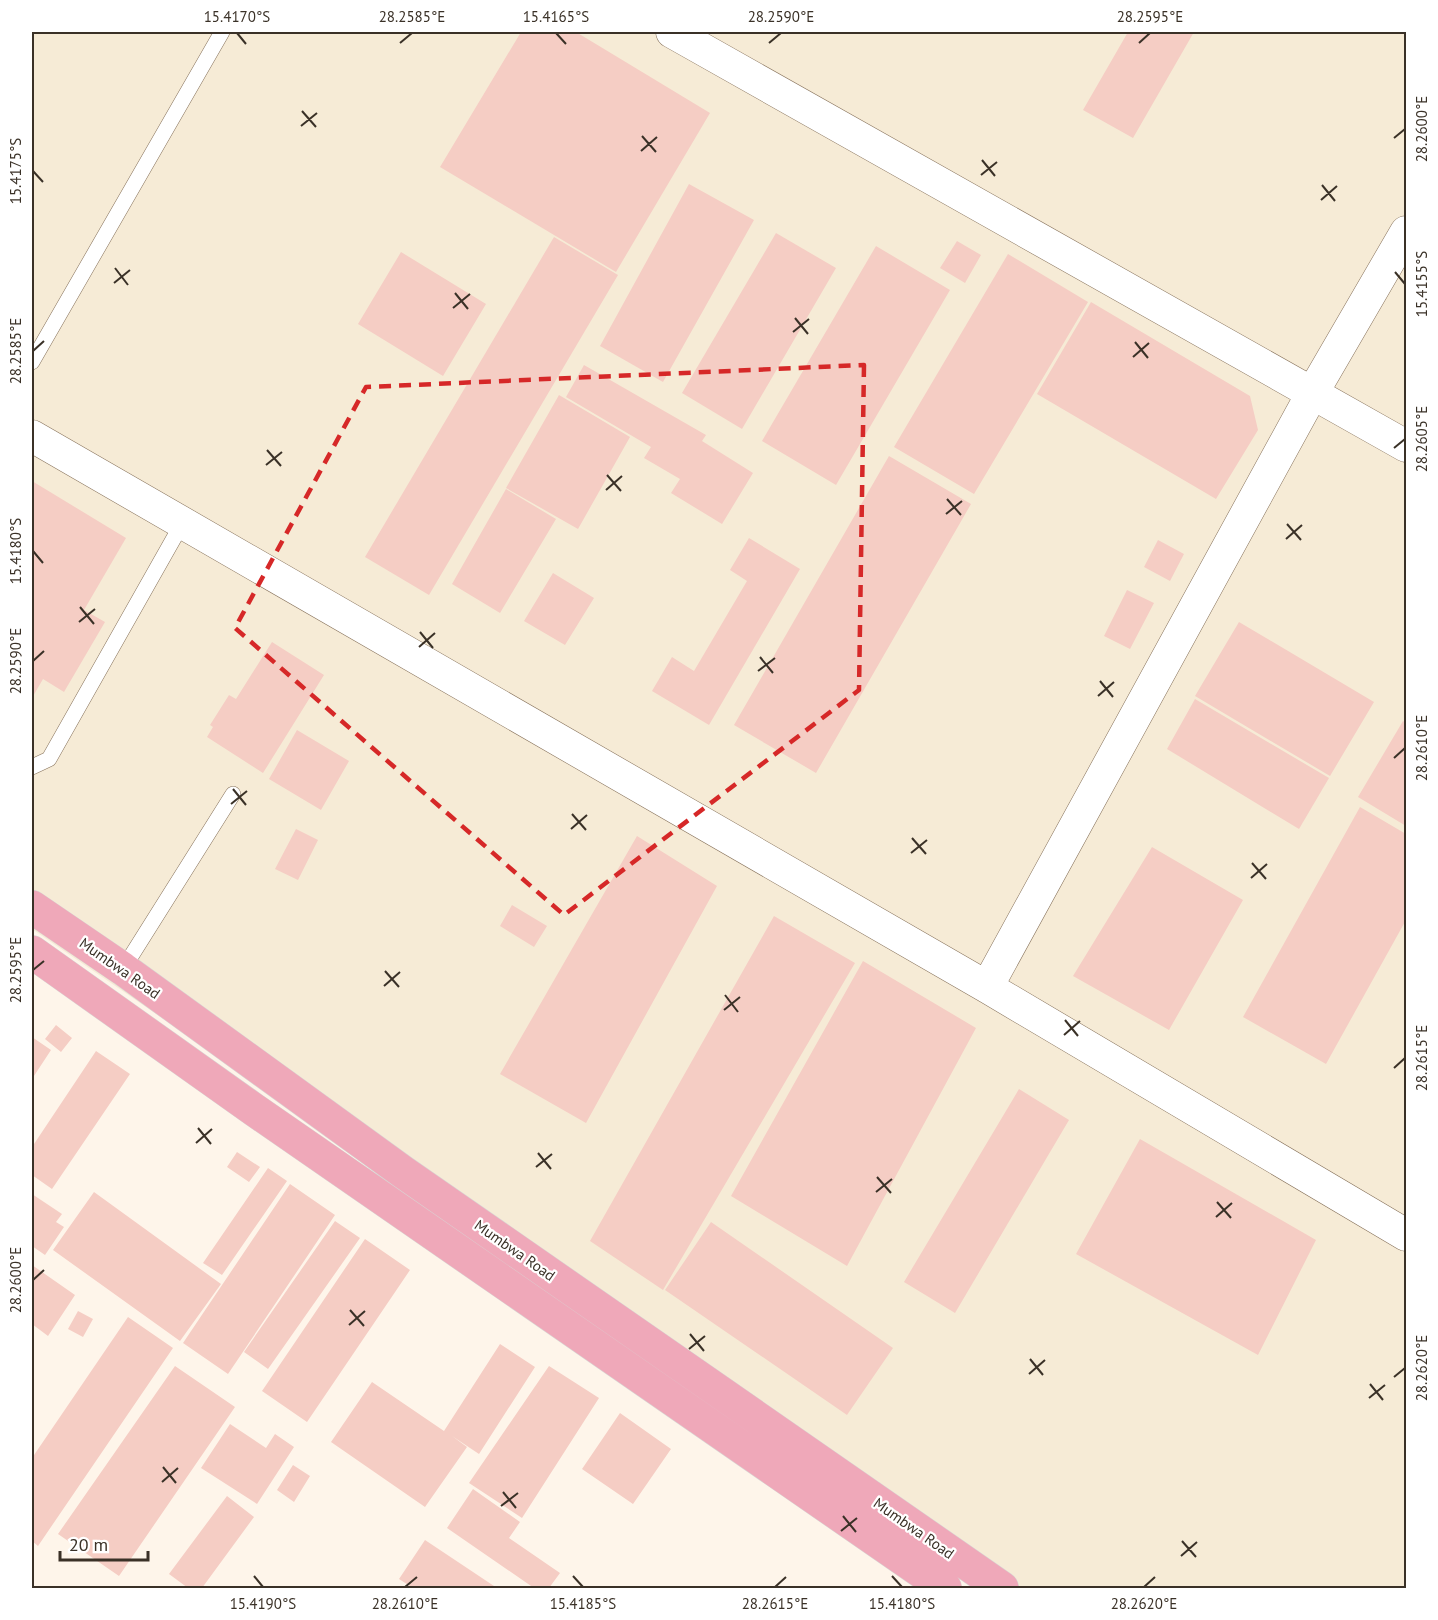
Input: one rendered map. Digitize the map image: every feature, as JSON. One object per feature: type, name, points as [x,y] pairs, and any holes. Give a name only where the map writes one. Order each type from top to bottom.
[{"type":"main road","name":"Mumbwa Road","points":[[32,907],[123,969],[403,1172],[1002,1588]]},
{"type":"main road","points":[[32,952],[262,1116],[945,1588]]},
{"type":"street","points":[[672,32],[1407,446]]},
{"type":"street","points":[[987,987],[1313,392],[1407,232]]},
{"type":"street","points":[[32,436],[987,987],[1407,1235]]},
{"type":"lane","points":[[32,363],[222,32]]},
{"type":"lane","points":[[32,767],[49,759],[183,522]]},
{"type":"lane","points":[[123,969],[233,794]]},
{"type":"highlighted area","points":[[864,365],[859,690],[564,915],[235,628],[366,387]]},
{"type":"shaded area","points":[[32,32],[1406,32],[1406,1588],[995,1588],[32,929]]},
{"type":"building","points":[[521,32],[576,32],[710,113],[616,272],[440,167]]},
{"type":"building","points":[[1128,32],[1194,32],[1133,138],[1083,110]]},
{"type":"building","points":[[689,184],[754,220],[663,382],[600,346]]},
{"type":"building","points":[[776,233],[836,268],[742,429],[682,393]]},
{"type":"building","points":[[554,237],[618,275],[429,595],[365,557]]},
{"type":"building","points":[[957,241],[981,255],[965,283],[940,268]]},
{"type":"building","points":[[876,246],[950,290],[836,485],[762,441]]},
{"type":"building","points":[[401,252],[486,304],[443,376],[358,324]]},
{"type":"building","points":[[1008,254],[1088,302],[974,494],[894,447]]},
{"type":"building","points":[[1091,302],[1250,396],[1258,430],[1216,499],[1037,394]]},
{"type":"building","points":[[584,365],[706,435],[702,441],[753,473],[722,524],[671,493],[680,479],[644,458],[651,447],[566,397]]},
{"type":"building","points":[[559,395],[630,437],[578,529],[506,488]]},
{"type":"building","points":[[889,456],[971,504],[816,773],[734,725]]},
{"type":"building","points":[[32,481],[126,538],[84,610],[105,622],[64,692],[43,679],[32,698]]},
{"type":"building","points":[[506,489],[556,519],[500,613],[452,584]]},
{"type":"building","points":[[749,538],[800,569],[709,725],[652,691],[672,657],[694,671],[747,581],[730,570]]},
{"type":"building","points":[[1158,540],[1184,554],[1170,581],[1144,567]]},
{"type":"building","points":[[553,573],[594,598],[565,645],[524,621]]},
{"type":"building","points":[[1127,590],[1154,603],[1130,649],[1104,636]]},
{"type":"building","points":[[1239,622],[1374,702],[1330,776],[1195,696]]},
{"type":"building","points":[[272,642],[324,675],[263,773],[207,737],[213,727],[210,725],[229,695],[236,699]]},
{"type":"building","points":[[1195,699],[1329,778],[1299,829],[1167,749]]},
{"type":"building","points":[[1403,721],[1406,723],[1406,826],[1358,797]]},
{"type":"building","points":[[297,730],[349,761],[321,810],[269,779]]},
{"type":"building","points":[[1360,807],[1406,834],[1406,920],[1326,1064],[1243,1017]]},
{"type":"building","points":[[296,829],[318,840],[298,880],[275,869]]},
{"type":"building","points":[[637,836],[717,886],[586,1123],[500,1074]]},
{"type":"building","points":[[1152,847],[1243,900],[1169,1030],[1073,976]]},
{"type":"building","points":[[512,905],[547,926],[534,947],[500,926]]},
{"type":"building","points":[[774,916],[855,963],[663,1290],[590,1241]]},
{"type":"building","points":[[863,961],[976,1028],[847,1266],[731,1196]]},
{"type":"building","points":[[56,1025],[72,1038],[61,1052],[45,1039]]},
{"type":"building","points":[[32,1037],[51,1050],[32,1079]]},
{"type":"building","points":[[96,1051],[130,1074],[52,1189],[32,1175],[32,1147]]},
{"type":"building","points":[[1019,1089],[1069,1120],[955,1313],[904,1282]]},
{"type":"building","points":[[1140,1139],[1316,1240],[1258,1355],[1076,1254]]},
{"type":"building","points":[[237,1152],[260,1167],[249,1182],[227,1167]]},
{"type":"building","points":[[268,1168],[287,1181],[222,1275],[203,1263]]},
{"type":"building","points":[[290,1184],[335,1215],[228,1374],[183,1343]]},
{"type":"building","points":[[94,1192],[221,1284],[180,1341],[53,1250]]},
{"type":"building","points":[[32,1194],[62,1214],[56,1222],[64,1227],[45,1255],[32,1246]]},
{"type":"building","points":[[335,1221],[360,1238],[268,1369],[244,1352]]},
{"type":"building","points":[[711,1222],[893,1348],[847,1415],[665,1290]]},
{"type":"building","points":[[365,1239],[410,1270],[307,1422],[262,1391]]},
{"type":"building","points":[[32,1265],[75,1295],[48,1336],[32,1324]]},
{"type":"building","points":[[78,1311],[93,1319],[83,1337],[68,1329]]},
{"type":"building","points":[[128,1317],[173,1348],[38,1546],[32,1541],[32,1458]]},
{"type":"building","points":[[500,1344],[535,1367],[479,1454],[452,1436],[467,1447],[425,1507],[331,1442],[372,1382],[444,1431]]},
{"type":"building","points":[[175,1366],[235,1407],[119,1576],[58,1534]]},
{"type":"building","points":[[549,1366],[599,1398],[522,1518],[469,1483]]},
{"type":"building","points":[[620,1413],[671,1449],[633,1504],[582,1469]]},
{"type":"building","points":[[230,1424],[266,1448],[275,1434],[294,1447],[257,1504],[201,1468]]},
{"type":"building","points":[[293,1465],[310,1476],[294,1502],[277,1490]]},
{"type":"building","points":[[473,1489],[520,1522],[509,1538],[560,1573],[549,1588],[534,1588],[447,1528]]},
{"type":"building","points":[[227,1496],[254,1517],[202,1588],[188,1588],[169,1574]]},
{"type":"building","points":[[425,1540],[497,1588],[413,1588],[399,1579]]}]
